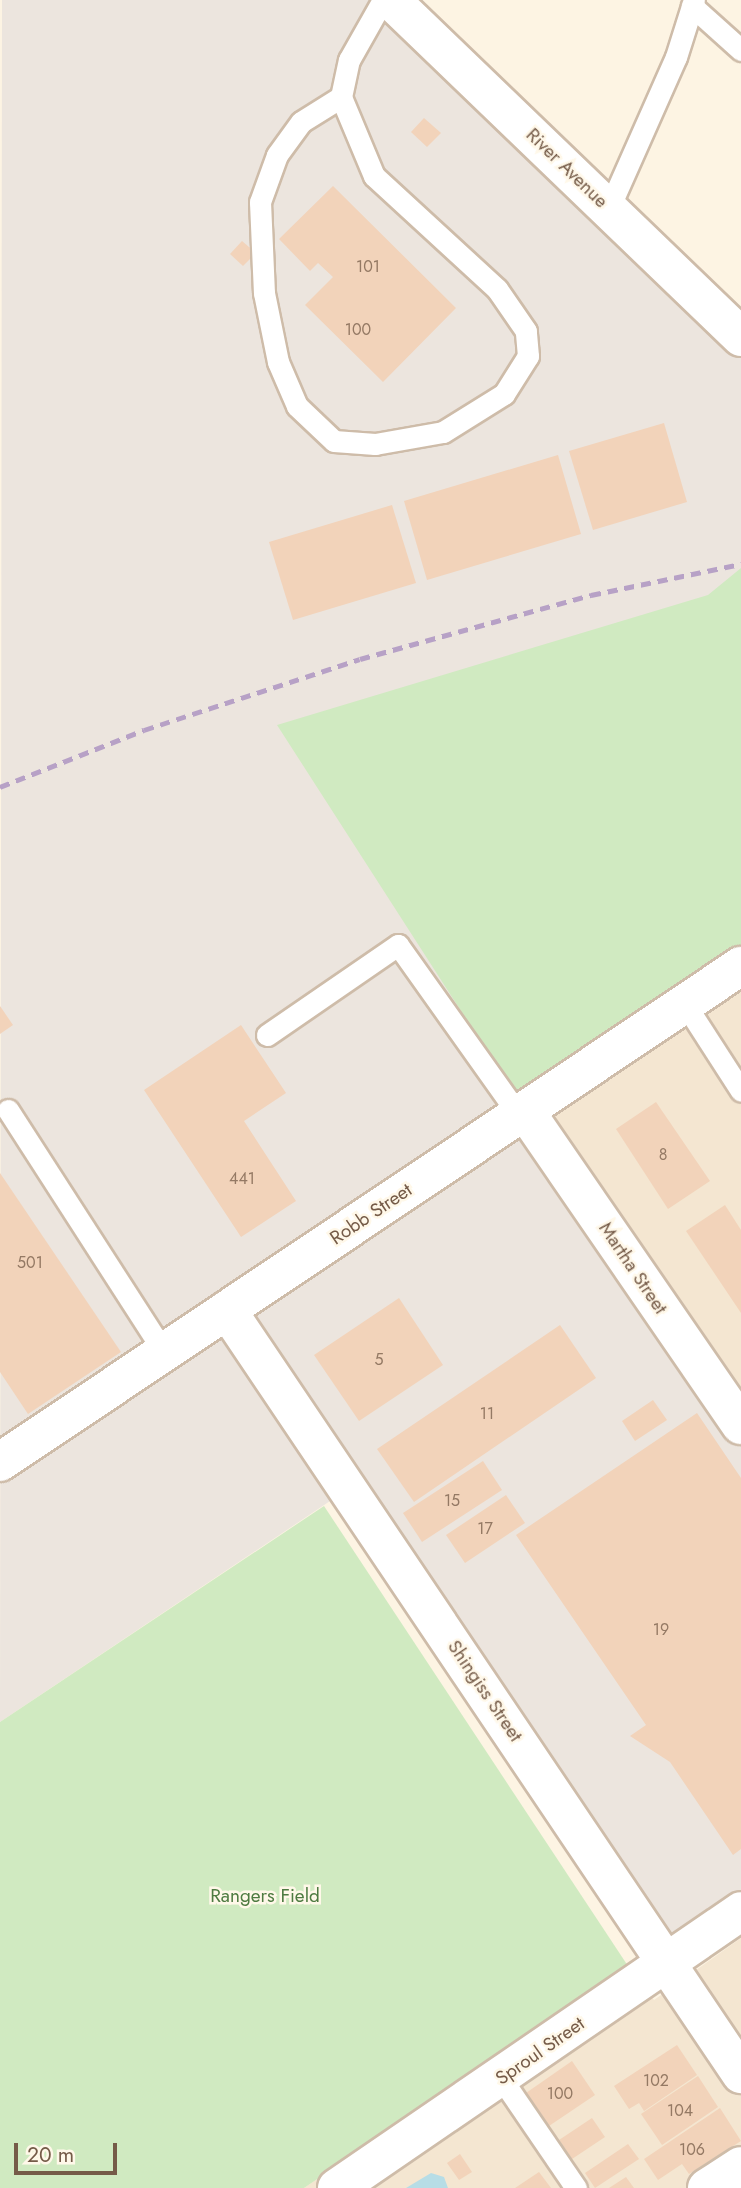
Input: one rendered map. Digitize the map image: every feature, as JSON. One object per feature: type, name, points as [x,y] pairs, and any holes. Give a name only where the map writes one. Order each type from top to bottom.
[{"type":"street","name":"River Avenue","points":[[391,0],[741,337]]},
{"type":"street","name":"Robb Street","points":[[0,1462],[741,967]]},
{"type":"street","name":"Martha Street","points":[[522,1113],[741,1425]]},
{"type":"street","name":"Shingiss Street","points":[[227,1310],[741,2074]]},
{"type":"street","name":"Sproul Street","points":[[337,2188],[741,1911]]},
{"type":"street","points":[[708,2188],[741,2166]]},
{"type":"lane","points":[[341,97],[301,122],[277,155],[260,202],[264,293],[278,362],[297,406],[334,441],[375,444],[443,432],[504,394],[528,356],[526,331],[496,289],[374,176],[341,97],[349,60],[383,0]]},
{"type":"lane","points":[[609,208],[676,57],[693,3],[741,50]]},
{"type":"lane","points":[[267,1035],[398,945],[522,1113]]},
{"type":"lane","points":[[685,1004],[741,1091]]},
{"type":"lane","points":[[8,1111],[164,1352]]},
{"type":"lane","points":[[501,2078],[576,2188]]},
{"type":"shaded area","points":[[2,0],[391,0],[741,337],[741,966],[525,1111],[741,1425],[741,1911],[668,1963],[348,1489],[0,1722]]},
{"type":"shaded area","points":[[741,966],[741,1425],[525,1111]]},
{"type":"shaded area","points":[[741,1938],[741,2188],[304,2188],[630,1969],[654,2000]]},
{"type":"green space","points":[[741,568],[741,964],[524,1109],[277,725],[708,595]]},
{"type":"green space","name":"Rangers Field","points":[[324,1506],[630,1969],[304,2188],[0,2188],[0,1722]]},
{"type":"water","points":[[431,2173],[444,2177],[448,2188],[406,2188]]},
{"type":"building","points":[[424,118],[441,133],[427,147],[411,132]]},
{"type":"building","points":[[333,186],[456,308],[383,382],[305,305],[333,277],[318,263],[310,271],[279,239]]},
{"type":"building","points":[[242,241],[256,253],[243,266],[230,254]]},
{"type":"building","points":[[664,423],[687,502],[593,530],[569,451]]},
{"type":"building","points":[[558,455],[581,534],[427,580],[404,501]]},
{"type":"building","points":[[392,505],[416,583],[293,620],[269,542]]},
{"type":"building","points":[[0,1006],[13,1025],[0,1034]]},
{"type":"building","points":[[241,1025],[286,1093],[244,1121],[296,1201],[241,1237],[144,1090]]},
{"type":"building","points":[[656,1102],[710,1181],[668,1209],[616,1129]]},
{"type":"building","points":[[0,1173],[121,1352],[28,1414],[0,1372]]},
{"type":"building","points":[[725,1205],[741,1230],[741,1313],[686,1231]]},
{"type":"building","points":[[399,1298],[443,1365],[359,1421],[314,1355]]},
{"type":"building","points":[[560,1325],[596,1378],[414,1502],[377,1449]]},
{"type":"building","points":[[653,1400],[667,1420],[635,1441],[622,1421]]},
{"type":"building","points":[[697,1413],[741,1478],[741,1849],[733,1855],[670,1762],[630,1736],[646,1725],[516,1535]]},
{"type":"building","points":[[483,1461],[502,1490],[422,1542],[403,1513]]},
{"type":"building","points":[[506,1495],[525,1523],[465,1563],[446,1535]]},
{"type":"building","points":[[677,2045],[697,2075],[644,2111],[639,2103],[629,2109],[614,2086]]},
{"type":"building","points":[[572,2061],[595,2095],[549,2126],[526,2093]]},
{"type":"building","points":[[698,2076],[718,2107],[662,2145],[641,2114]]},
{"type":"building","points":[[720,2108],[741,2141],[689,2174],[682,2164],[658,2180],[644,2159]]},
{"type":"building","points":[[592,2118],[605,2137],[572,2159],[559,2140]]},
{"type":"building","points":[[628,2144],[639,2159],[595,2188],[585,2173]]},
{"type":"building","points":[[460,2154],[472,2172],[459,2180],[447,2163]]},
{"type":"building","points":[[539,2172],[551,2188],[515,2188]]},
{"type":"building","points":[[626,2177],[634,2188],[609,2188]]},
{"type":"railway","points":[[0,787],[144,730],[360,659],[591,595],[741,564]]}]
